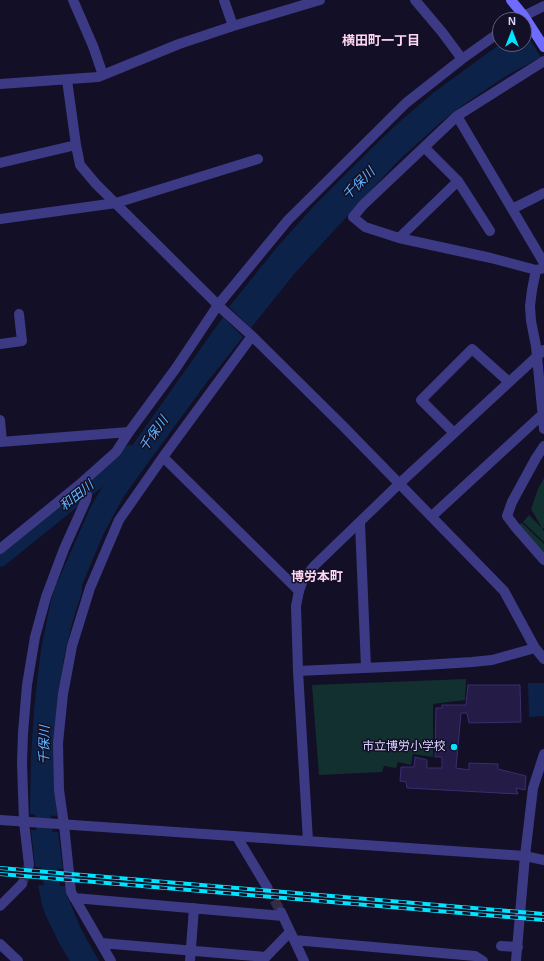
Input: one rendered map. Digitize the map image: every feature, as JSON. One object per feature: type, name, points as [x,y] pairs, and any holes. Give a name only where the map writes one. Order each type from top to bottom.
[{"type":"main road","points":[[511,0],[519,12]]},
{"type":"main road","points":[[532,30],[544,47]]},
{"type":"street","points":[[73,0],[93,46],[103,75]]},
{"type":"street","points":[[224,0],[233,26]]},
{"type":"street","points":[[0,84],[98,77],[179,44],[320,0]]},
{"type":"street","points":[[415,0],[462,59]]},
{"type":"street","points":[[532,13],[544,6]]},
{"type":"street","points":[[0,549],[82,489],[116,452],[220,307],[288,220],[406,103],[492,38]]},
{"type":"street","points":[[541,267],[399,238],[365,227],[353,216],[457,116],[544,61]]},
{"type":"street","points":[[67,80],[80,165],[96,184],[400,483],[504,591],[535,648],[544,659]]},
{"type":"street","points":[[457,116],[512,209],[541,267],[532,290],[530,306],[531,321],[536,346],[540,353],[544,429]]},
{"type":"street","points":[[0,163],[76,145]]},
{"type":"street","points":[[424,147],[458,182],[490,231]]},
{"type":"street","points":[[0,219],[116,203],[258,159]]},
{"type":"street","points":[[399,238],[458,182]]},
{"type":"street","points":[[512,209],[544,193]]},
{"type":"street","points":[[0,344],[22,341],[19,314]]},
{"type":"street","points":[[111,961],[71,892],[62,825],[59,790],[58,744],[63,694],[72,646],[90,588],[119,520],[250,335]]},
{"type":"street","points":[[454,433],[421,400],[472,350],[508,382]]},
{"type":"street","points":[[308,841],[298,671],[296,606],[303,580],[314,566],[400,483],[540,353]]},
{"type":"street","points":[[432,516],[543,414]]},
{"type":"street","points":[[0,420],[1,442],[129,432]]},
{"type":"street","points":[[544,446],[512,502],[507,516],[544,560]]},
{"type":"street","points":[[163,457],[299,591]]},
{"type":"street","points":[[29,865],[22,763],[27,685],[35,637],[46,597],[64,549],[86,500],[82,489]]},
{"type":"street","points":[[360,522],[366,668]]},
{"type":"street","points":[[298,671],[492,660],[535,648]]},
{"type":"street","points":[[516,961],[525,856],[533,788],[544,754]]},
{"type":"street","points":[[0,820],[525,856],[544,860]]},
{"type":"street","points":[[237,837],[267,887]]},
{"type":"street","points":[[0,906],[22,884]]},
{"type":"street","points":[[74,898],[282,914],[304,961]]},
{"type":"street","points":[[190,956],[194,908]]},
{"type":"street","points":[[101,943],[190,956],[264,959],[292,936],[475,956],[483,961]]},
{"type":"street","points":[[0,944],[17,961]]},
{"type":"street","points":[[501,946],[518,947]]},
{"type":"green space","points":[[544,478],[544,528],[542,529],[544,531],[544,542],[523,522],[529,515],[542,528],[531,509],[538,489]]},
{"type":"green space","points":[[522,523],[544,544],[544,556],[518,528],[519,524]]},
{"type":"green space","points":[[466,679],[465,700],[433,704],[433,757],[413,754],[411,765],[398,762],[396,768],[384,766],[382,772],[319,775],[312,685]]},
{"type":"water","points":[[532,42],[541,57],[506,76],[466,103],[441,122],[398,161],[295,273],[251,328],[229,307],[278,246],[313,207],[397,124],[433,93],[492,50],[492,52],[532,52]]},
{"type":"water","points":[[223,317],[243,337],[201,390],[124,496],[104,533],[82,585],[82,592],[73,620],[64,657],[59,693],[55,775],[57,816],[30,814],[31,758],[37,682],[41,649],[51,600],[57,583],[91,506],[103,486],[104,483],[102,479],[113,468],[126,449],[129,450]]},
{"type":"water","points":[[528,683],[544,683],[544,716],[529,717]]},
{"type":"water","points":[[31,830],[58,832],[63,869],[35,867]]},
{"type":"water","points":[[37,873],[48,874],[52,877],[53,874],[63,875],[64,881],[53,881],[52,878],[51,880],[37,879]]},
{"type":"water","points":[[38,885],[66,886],[66,893],[81,929],[99,961],[70,961],[59,943],[46,916]]},
{"type":"pier","points":[[532,38],[542,56],[541,57],[532,42]]},
{"type":"building","points":[[468,685],[520,685],[521,722],[469,723],[467,713],[461,713],[456,768],[469,770],[469,763],[498,764],[498,769],[526,776],[525,790],[516,788],[518,794],[407,788],[406,782],[400,781],[401,767],[414,767],[415,757],[427,760],[427,768],[442,768],[442,757],[435,757],[436,708],[442,708],[442,705],[466,705]]},
{"type":"waterway","name":"和田川","points":[[0,559],[130,453]]},
{"type":"waterway","name":"千保川","points":[[44,794],[43,819],[55,906]]},
{"type":"tunnel","points":[[22,884],[29,865]]},
{"type":"tunnel","points":[[267,887],[281,912]]},
{"type":"railway","points":[[0,868],[544,914]]},
{"type":"railway","points":[[0,874],[544,920]]},
{"type":"place","name":"市立博労小学校","points":[[454,747]]},
{"type":"district","name":"横田町一丁目","points":[[381,41]]},
{"type":"district","name":"博労本町","points":[[317,577]]}]
